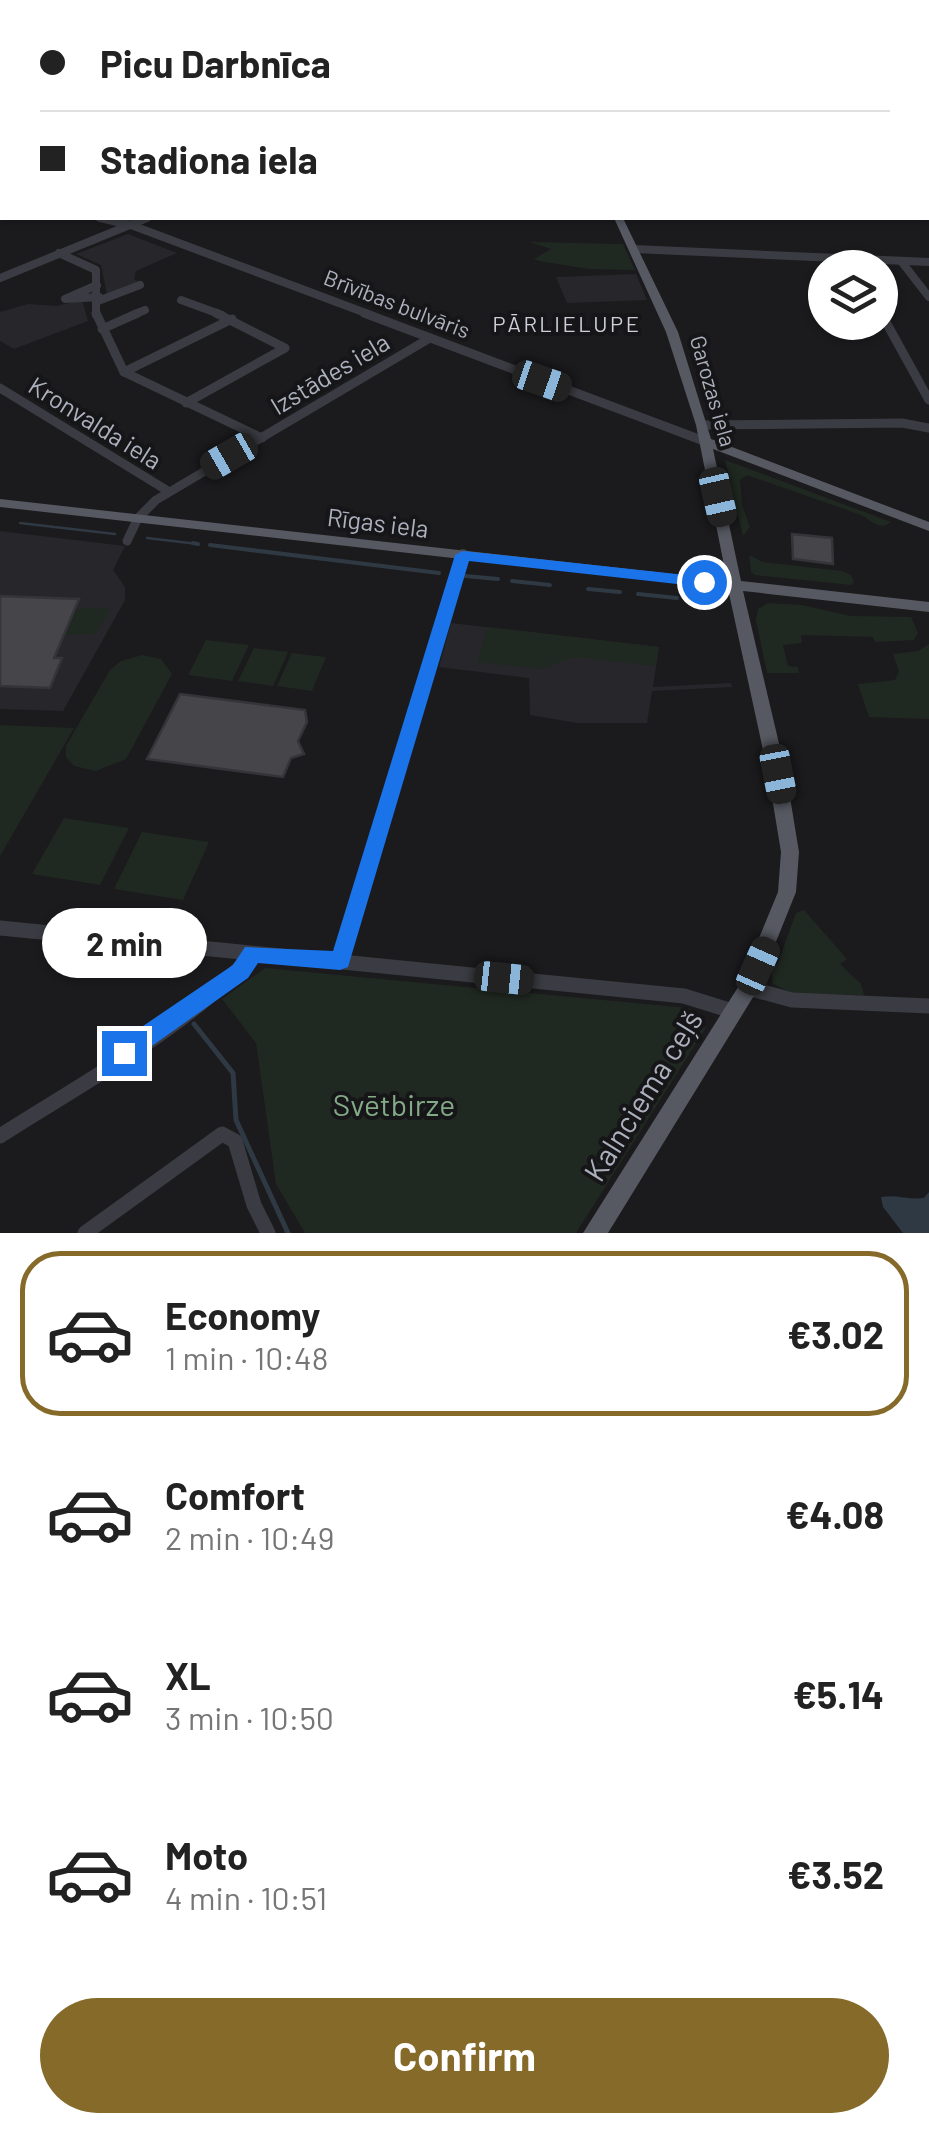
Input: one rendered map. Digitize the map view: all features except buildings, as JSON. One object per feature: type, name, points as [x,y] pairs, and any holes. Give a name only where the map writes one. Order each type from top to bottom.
[{"type":"main road","name":"Garozas iela","points":[[619,220],[672,332],[703,433],[737,586]]},
{"type":"main road","name":"Brīvības bulvāris","points":[[703,433],[929,527]]},
{"type":"main road","name":"Rīgas iela","points":[[0,503],[143,513],[463,555],[929,607]]},
{"type":"main road","name":"Kalnciema ceļš","points":[[596,1233],[748,988],[788,892],[787,820],[737,586]]},
{"type":"street","name":"Brīvības bulvāris","points":[[109,220],[703,433]]},
{"type":"street","name":"Brīvības bulvāris","points":[[124,220],[130,225]]},
{"type":"street","points":[[0,278],[143,220]]},
{"type":"street","points":[[634,249],[808,260]]},
{"type":"street","points":[[60,253],[93,267],[98,295],[96,318],[124,372],[262,438]]},
{"type":"street","points":[[900,261],[929,262]]},
{"type":"street","points":[[900,261],[929,297]]},
{"type":"street","points":[[98,295],[140,285]]},
{"type":"street","points":[[182,300],[232,319],[285,348],[186,402]]},
{"type":"street","points":[[102,328],[145,310]]},
{"type":"street","points":[[124,372],[232,319]]},
{"type":"street","name":"Izstādes iela","points":[[143,513],[168,491],[430,338]]},
{"type":"street","points":[[896,340],[929,400]]},
{"type":"street","name":"Kronvalda iela","points":[[0,388],[168,491]]},
{"type":"street","points":[[703,433],[902,423],[929,428]]},
{"type":"street","points":[[127,540],[143,513]]},
{"type":"street","points":[[340,961],[463,555]]},
{"type":"street","points":[[0,928],[684,996],[732,1011]]},
{"type":"street","points":[[1,1134],[184,1012],[240,971],[252,954]]},
{"type":"street","points":[[748,988],[792,1000],[929,1006]]},
{"type":"street","points":[[85,1233],[222,1134],[235,1141],[254,1206],[268,1233]]},
{"type":"shaded area","points":[[128,234],[177,253],[136,271],[134,279],[141,283],[107,295],[101,265],[76,254]]},
{"type":"shaded area","points":[[636,274],[647,300],[567,303],[556,277]]},
{"type":"shaded area","points":[[82,300],[88,321],[14,349],[0,341],[0,312],[28,304],[57,306]]},
{"type":"shaded area","points":[[0,531],[125,546],[113,570],[125,587],[125,600],[63,711],[0,709]]},
{"type":"shaded area","points":[[451,623],[659,647],[653,687],[731,683],[732,687],[652,691],[647,723],[577,723],[530,715],[529,678],[439,667]]},
{"type":"shaded area","points":[[929,1192],[929,1233],[903,1233],[883,1207],[881,1197],[924,1198]]},
{"type":"green space","points":[[529,242],[623,244],[635,270],[588,269],[539,261],[534,259],[551,249]]},
{"type":"green space","points":[[725,460],[891,522],[879,525],[747,475],[740,480],[742,505],[750,527],[743,536]]},
{"type":"green space","points":[[749,555],[763,562],[842,571],[851,575],[854,582],[851,585],[755,575]]},
{"type":"green space","points":[[768,603],[802,605],[851,616],[911,617],[918,633],[914,640],[875,642],[873,637],[801,635],[802,643],[783,645],[788,666],[798,667],[799,673],[767,673],[756,620],[758,609]]},
{"type":"green space","points":[[111,609],[95,634],[64,635],[74,611]]},
{"type":"green space","points":[[488,627],[659,647],[656,666],[574,657],[541,669],[477,662]]},
{"type":"green space","points":[[206,640],[249,645],[232,681],[188,675]]},
{"type":"green space","points":[[929,644],[929,719],[869,717],[858,684],[895,680],[899,672],[893,654],[918,651]]},
{"type":"green space","points":[[254,648],[288,652],[273,686],[238,681]]},
{"type":"green space","points":[[292,653],[326,657],[312,691],[277,686]]},
{"type":"green space","points":[[142,655],[161,659],[172,674],[126,759],[96,771],[74,766],[66,757],[66,746],[110,670],[121,661]]},
{"type":"green space","points":[[0,725],[74,728],[0,856]]},
{"type":"green space","points":[[64,818],[129,828],[100,885],[32,874]]},
{"type":"green space","points":[[142,832],[209,842],[183,900],[114,889]]},
{"type":"green space","points":[[804,910],[847,959],[840,964],[861,984],[864,995],[794,994],[773,984],[770,964],[777,965],[796,913]]},
{"type":"green space","name":"Svētbirze","points":[[265,968],[688,1008],[702,1017],[705,1029],[576,1233],[305,1233],[276,1184],[256,1043],[222,999]]},
{"type":"waterway","points":[[20,523],[115,534]]},
{"type":"waterway","points":[[147,538],[198,544],[193,543]]},
{"type":"waterway","points":[[218,546],[210,545],[439,573]]},
{"type":"waterway","points":[[465,576],[498,579]]},
{"type":"waterway","points":[[512,581],[550,585]]},
{"type":"waterway","points":[[588,589],[620,592]]},
{"type":"waterway","points":[[638,594],[677,598]]},
{"type":"waterway","points":[[194,1024],[233,1073],[236,1120],[288,1233]]},
{"type":"district","name":"PĀRLIELUPE","points":[[567,324]]},
{"type":"route","points":[[124,1053],[240,971],[252,954],[340,961],[463,555],[704,582]]}]
